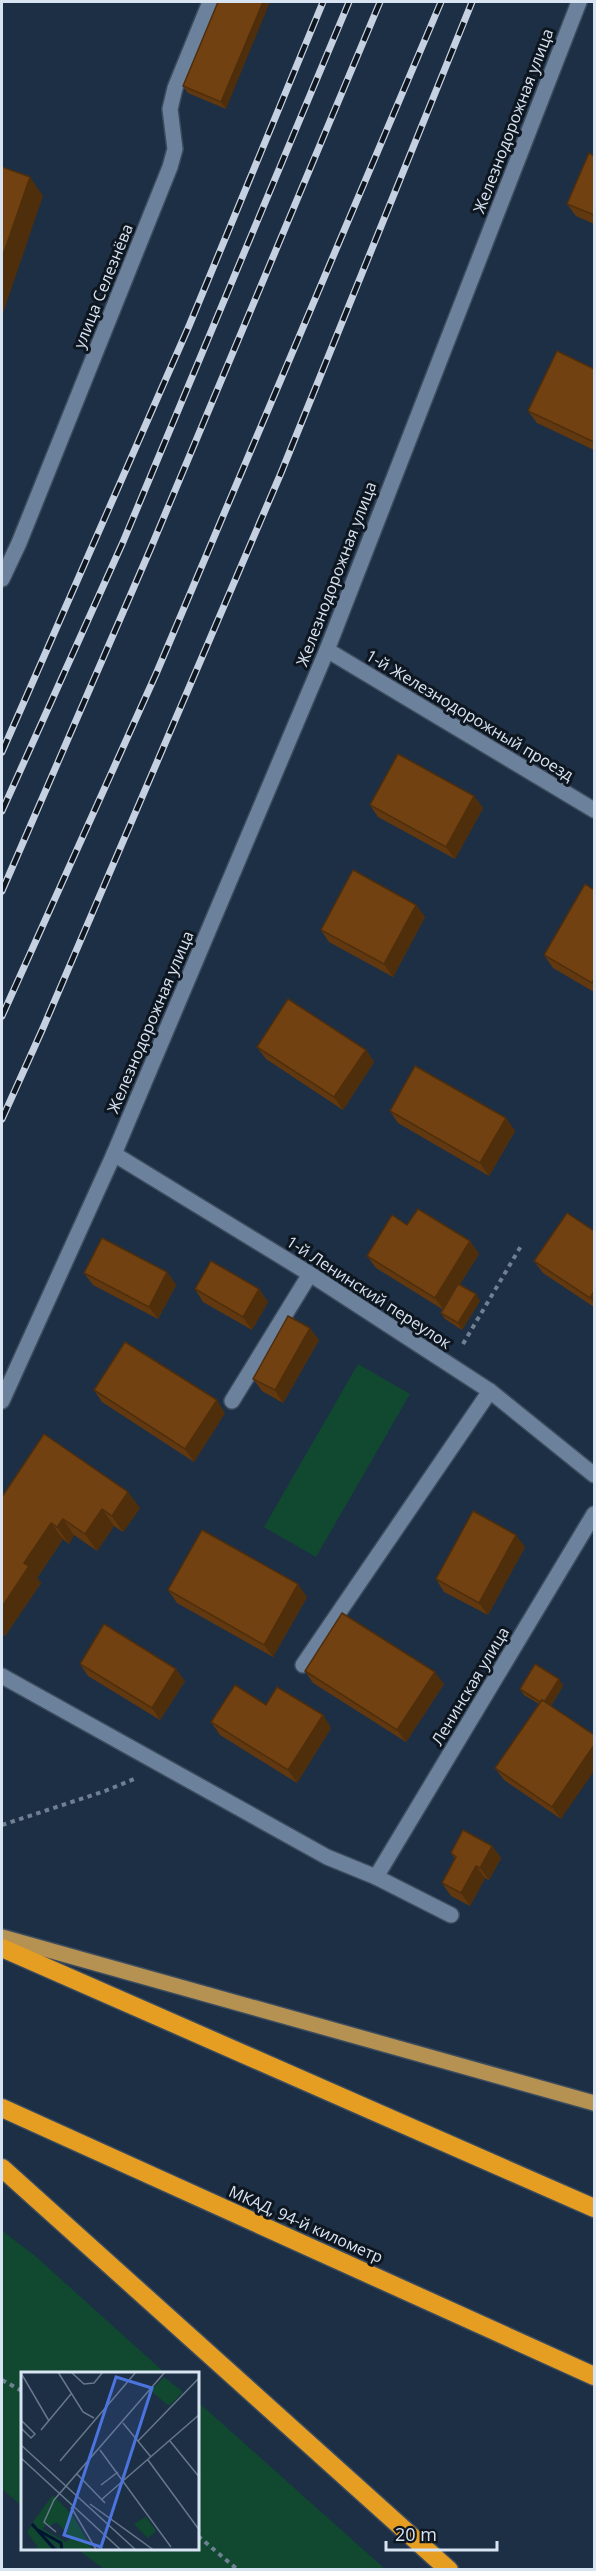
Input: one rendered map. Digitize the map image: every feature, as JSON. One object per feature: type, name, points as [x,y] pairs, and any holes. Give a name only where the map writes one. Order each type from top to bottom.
[{"type":"highway","points":[[2,1948],[594,2208]]},
{"type":"highway","name":"МКАД, 94-й километр","points":[[2,2108],[594,2376]]},
{"type":"highway","points":[[2,2168],[449,2570]]},
{"type":"main road","points":[[2,1937],[594,2103]]},
{"type":"street","name":"улица Селезнёва","points":[[2,579],[20,543],[170,166],[175,150],[170,109],[175,88],[210,2]]},
{"type":"street","name":"Железнодорожная улица","points":[[2,1401],[114,1154],[327,650],[579,2]]},
{"type":"street","name":"1-й Железнодорожный проезд","points":[[327,650],[594,810]]},
{"type":"street","name":"1-й Ленинский переулок","points":[[114,1154],[310,1274],[490,1391],[594,1475]]},
{"type":"street","points":[[232,1401],[310,1274]]},
{"type":"street","points":[[303,1665],[490,1391]]},
{"type":"street","name":"Ленинская улица","points":[[376,1877],[594,1514]]},
{"type":"street","points":[[2,1676],[327,1857],[376,1877],[451,1915]]},
{"type":"path","points":[[451,1365],[521,1246]]},
{"type":"path","points":[[2,1825],[105,1791]]},
{"type":"path","points":[[2,2380],[21,2390]]},
{"type":"path","points":[[200,2538],[238,2570]]},
{"type":"green space","points":[[358,1364],[410,1394],[316,1557],[264,1527]]},
{"type":"green space","points":[[2,2231],[34,2255],[164,2372],[21,2372],[21,2505],[2,2489]]},
{"type":"green space","points":[[200,2404],[385,2569],[104,2569],[78,2550],[200,2550]]},
{"type":"building","points":[[218,2],[263,2],[221,102],[183,86]]},
{"type":"building","points":[[589,153],[594,156],[594,215],[567,204]]},
{"type":"building","points":[[2,167],[30,177],[2,258]]},
{"type":"building","points":[[557,351],[594,369],[594,442],[528,411]]},
{"type":"building","points":[[398,754],[474,796],[446,847],[370,805]]},
{"type":"building","points":[[353,870],[416,905],[384,964],[321,930]]},
{"type":"building","points":[[585,884],[594,890],[594,979],[592,983],[544,955]]},
{"type":"building","points":[[288,999],[366,1050],[334,1097],[257,1047]]},
{"type":"building","points":[[415,1066],[506,1118],[480,1163],[390,1111]]},
{"type":"building","points":[[418,1209],[470,1241],[435,1298],[367,1256],[392,1215],[407,1225]]},
{"type":"building","points":[[567,1213],[594,1231],[594,1291],[590,1298],[534,1261]]},
{"type":"building","points":[[102,1238],[167,1272],[149,1307],[84,1273]]},
{"type":"building","points":[[211,1261],[259,1289],[243,1317],[195,1289]]},
{"type":"building","points":[[458,1284],[476,1294],[458,1323],[441,1313]]},
{"type":"building","points":[[288,1316],[310,1328],[275,1390],[253,1379]]},
{"type":"building","points":[[125,1342],[217,1400],[185,1449],[94,1390]]},
{"type":"building","points":[[44,1434],[128,1492],[112,1516],[102,1509],[85,1534],[63,1519],[57,1527],[51,1523],[24,1563],[29,1566],[2,1607],[2,1497]]},
{"type":"building","points":[[473,1511],[516,1535],[479,1603],[436,1579]]},
{"type":"building","points":[[202,1530],[298,1584],[264,1645],[168,1590]]},
{"type":"building","points":[[342,1613],[435,1672],[397,1730],[305,1671]]},
{"type":"building","points":[[104,1624],[176,1669],[152,1708],[80,1664]]},
{"type":"building","points":[[535,1664],[559,1679],[545,1701],[540,1702],[520,1689]]},
{"type":"building","points":[[235,1685],[266,1705],[277,1687],[323,1715],[288,1770],[211,1722]]},
{"type":"building","points":[[542,1700],[594,1735],[594,1745],[552,1807],[495,1768]]},
{"type":"building","points":[[463,1830],[492,1846],[480,1868],[476,1866],[461,1893],[442,1883],[456,1857],[451,1853]]},
{"type":"railway","points":[[2,752],[189,326],[323,2]]},
{"type":"railway","points":[[2,811],[123,542],[349,2]]},
{"type":"railway","points":[[2,891],[150,550],[380,2]]},
{"type":"railway","points":[[2,1016],[156,674],[441,2]]},
{"type":"railway","points":[[2,1119],[281,473],[472,2]]}]
